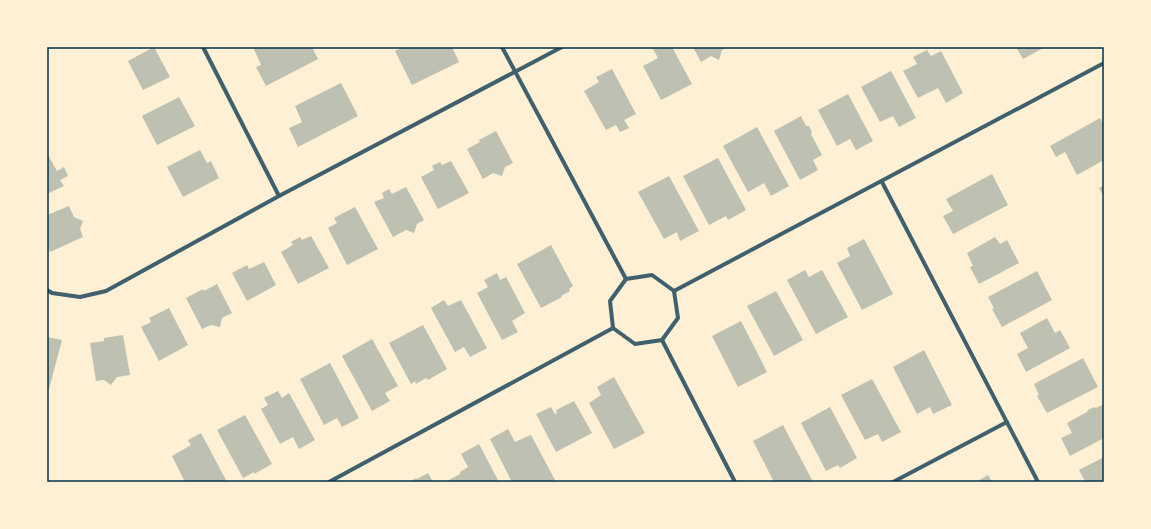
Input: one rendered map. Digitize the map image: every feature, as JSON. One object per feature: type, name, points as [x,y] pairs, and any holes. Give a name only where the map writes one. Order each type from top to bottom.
[{"type":"street","points":[[203,47],[279,196]]},
{"type":"street","points":[[502,47],[514,72],[626,279]]},
{"type":"street","points":[[47,290],[52,293],[80,297],[106,291],[279,196],[562,47]]},
{"type":"street","points":[[674,291],[1104,63]]},
{"type":"street","points":[[882,182],[1038,482]]},
{"type":"street","points":[[652,275],[674,291],[678,318],[662,340],[635,344],[614,328],[610,301],[626,279],[652,275]]},
{"type":"street","points":[[330,482],[614,328]]},
{"type":"street","points":[[662,340],[735,482]]},
{"type":"street","points":[[893,482],[1007,422]]},
{"type":"building","points":[[154,47],[170,77],[143,90],[128,61]]},
{"type":"building","points":[[258,47],[312,47],[318,59],[266,86],[256,67],[261,65],[254,49]]},
{"type":"building","points":[[403,47],[452,47],[459,62],[412,85],[395,51]]},
{"type":"building","points":[[652,47],[672,47],[692,84],[661,100],[643,66],[658,58]]},
{"type":"building","points":[[693,47],[729,47],[722,50],[719,60],[711,56],[701,62]]},
{"type":"building","points":[[1016,47],[1045,47],[1023,59]]},
{"type":"building","points":[[927,50],[931,56],[941,51],[963,93],[946,103],[938,88],[918,98],[903,71],[917,64],[913,57]]},
{"type":"building","points":[[612,69],[636,114],[624,120],[629,128],[620,132],[616,125],[606,130],[584,91],[599,82],[596,77]]},
{"type":"building","points":[[891,71],[916,118],[899,127],[893,116],[880,122],[861,87]]},
{"type":"building","points":[[341,83],[358,116],[298,147],[289,128],[302,122],[295,106]]},
{"type":"building","points":[[848,94],[873,141],[856,150],[850,139],[837,146],[818,110]]},
{"type":"building","points":[[179,97],[195,126],[157,145],[142,116]]},
{"type":"building","points":[[801,116],[806,126],[809,126],[812,132],[811,134],[822,155],[813,160],[818,170],[800,180],[774,131]]},
{"type":"building","points":[[1100,118],[1104,125],[1104,160],[1077,175],[1065,152],[1056,157],[1050,146]]},
{"type":"building","points":[[757,127],[789,186],[771,196],[764,183],[748,192],[723,146]]},
{"type":"building","points":[[496,131],[513,163],[505,167],[502,176],[493,173],[483,179],[467,149],[480,142],[479,140]]},
{"type":"building","points":[[200,150],[207,163],[211,161],[219,178],[183,197],[167,167]]},
{"type":"building","points":[[48,155],[57,171],[64,167],[68,176],[60,180],[64,186],[47,194],[47,156]]},
{"type":"building","points":[[718,158],[746,210],[728,220],[726,216],[709,225],[683,176]]},
{"type":"building","points":[[451,161],[469,193],[438,209],[421,177],[434,170],[432,166],[440,162],[442,165]]},
{"type":"building","points":[[992,174],[1008,205],[953,234],[943,216],[953,211],[946,199]]},
{"type":"building","points":[[669,176],[699,231],[680,241],[677,232],[664,239],[638,192]]},
{"type":"building","points":[[1104,185],[1104,197],[1099,188]]},
{"type":"building","points":[[406,187],[424,220],[417,224],[414,233],[406,230],[393,237],[374,202],[384,198],[382,193],[389,189],[392,194]]},
{"type":"building","points":[[69,206],[74,217],[83,221],[80,229],[83,237],[50,252],[47,245],[47,215]]},
{"type":"building","points":[[355,207],[378,249],[347,265],[328,228],[337,223],[334,218]]},
{"type":"building","points":[[311,236],[329,268],[298,284],[281,252],[293,245],[291,242],[300,237],[302,240]]},
{"type":"building","points":[[995,237],[1000,244],[1007,240],[1019,263],[979,284],[970,267],[973,266],[967,253]]},
{"type":"building","points":[[864,239],[893,294],[862,310],[837,263],[850,256],[847,248]]},
{"type":"building","points":[[551,245],[573,286],[569,289],[570,291],[561,296],[562,297],[541,308],[517,264]]},
{"type":"building","points":[[264,262],[276,285],[247,301],[232,273],[247,265],[249,269]]},
{"type":"building","points":[[805,270],[809,277],[822,270],[848,317],[816,334],[787,280]]},
{"type":"building","points":[[1037,271],[1052,300],[1002,327],[992,309],[994,308],[988,297]]},
{"type":"building","points":[[497,273],[500,280],[506,277],[525,313],[512,321],[518,332],[502,340],[477,293],[488,287],[484,280]]},
{"type":"building","points":[[217,284],[232,313],[222,318],[220,327],[211,325],[202,329],[186,298],[203,289],[204,291]]},
{"type":"building","points":[[776,291],[803,340],[774,356],[747,306]]},
{"type":"building","points":[[444,300],[448,306],[461,300],[487,348],[470,357],[464,347],[455,352],[431,308]]},
{"type":"building","points":[[169,308],[188,345],[159,361],[141,327],[151,322],[149,318]]},
{"type":"building","points":[[1047,318],[1055,333],[1060,330],[1070,348],[1026,372],[1017,354],[1028,348],[1020,333]]},
{"type":"building","points":[[741,321],[767,372],[738,387],[712,336]]},
{"type":"building","points":[[423,325],[447,369],[428,380],[426,378],[416,384],[415,381],[411,384],[389,343]]},
{"type":"building","points":[[123,335],[130,375],[117,377],[111,385],[104,380],[96,381],[90,343],[104,341],[104,338]]},
{"type":"building","points":[[47,337],[62,340],[49,389],[47,388]]},
{"type":"building","points":[[372,339],[398,386],[385,393],[390,401],[372,411],[342,356]]},
{"type":"building","points":[[924,350],[952,405],[933,414],[930,407],[917,414],[893,367]]},
{"type":"building","points":[[1083,358],[1098,387],[1047,413],[1037,396],[1039,395],[1034,384]]},
{"type":"building","points":[[330,363],[359,418],[342,427],[337,418],[324,425],[300,379]]},
{"type":"building","points":[[614,377],[645,433],[614,449],[589,403],[601,395],[597,387]]},
{"type":"building","points":[[872,379],[901,432],[882,442],[878,434],[865,440],[841,395]]},
{"type":"building","points":[[278,391],[282,398],[289,393],[315,440],[299,449],[293,437],[280,444],[261,409],[268,405],[264,398]]},
{"type":"building","points":[[574,401],[592,433],[556,452],[536,414],[551,407],[555,414],[557,413],[556,410]]},
{"type":"building","points":[[1104,404],[1104,438],[1070,456],[1061,438],[1072,433],[1067,423],[1088,410]]},
{"type":"building","points":[[830,407],[857,458],[840,468],[838,465],[826,471],[801,423]]},
{"type":"building","points":[[245,415],[272,464],[243,478],[217,430]]},
{"type":"building","points":[[783,425],[812,480],[809,482],[774,482],[753,441]]},
{"type":"building","points":[[508,429],[515,442],[531,435],[555,480],[552,482],[512,482],[490,439]]},
{"type":"building","points":[[201,433],[227,482],[185,482],[172,456],[191,445],[188,440]]},
{"type":"building","points":[[479,444],[499,482],[451,482],[449,480],[460,474],[460,472],[468,467],[461,454]]},
{"type":"building","points":[[1104,457],[1104,482],[1083,482],[1085,481],[1079,470]]},
{"type":"building","points":[[428,473],[433,482],[409,482],[416,478],[417,479]]},
{"type":"building","points":[[988,475],[992,482],[976,482]]}]
